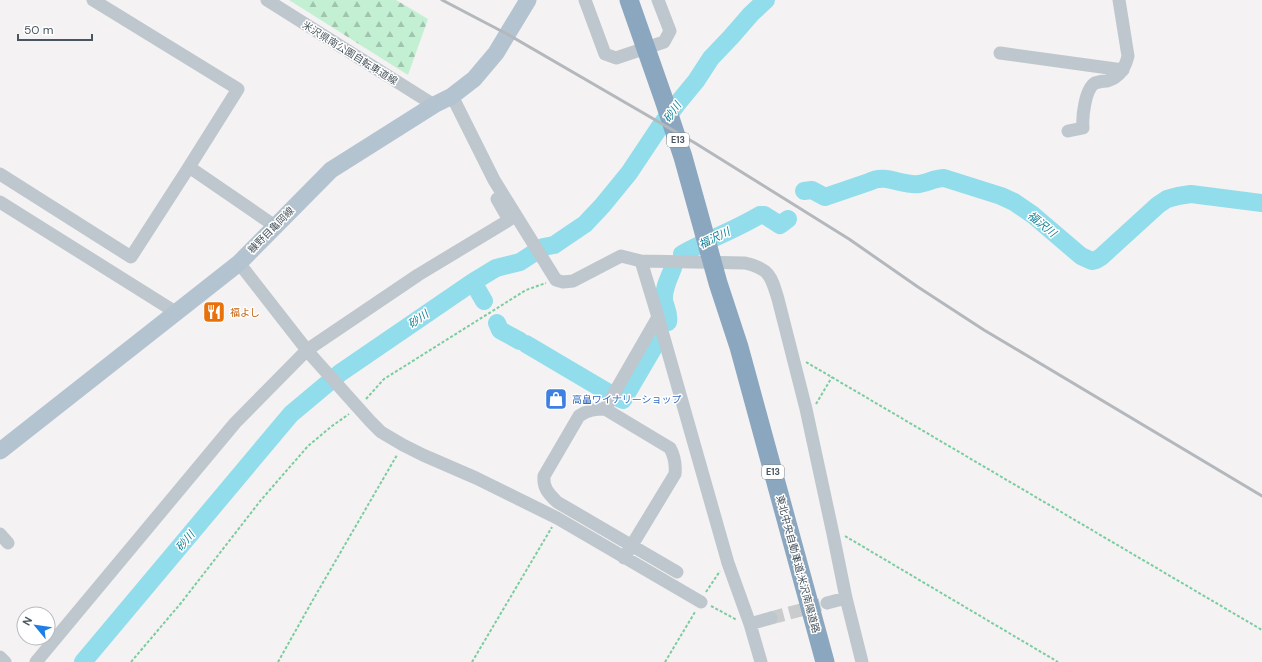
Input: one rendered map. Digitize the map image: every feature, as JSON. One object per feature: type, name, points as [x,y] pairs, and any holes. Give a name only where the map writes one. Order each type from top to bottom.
[{"type":"highway","name":"東北中央自動車道;米沢南陽道路","points":[[629,0],[660,85],[683,157],[718,283],[739,347],[825,662]]},
{"type":"highway","name":"東北中央自動車道;米沢南陽道路","points":[[718,283],[732,350],[818,662]]},
{"type":"main road","name":"糠野目亀岡線","points":[[0,451],[239,263],[331,170],[434,105],[452,96],[474,79],[496,53],[528,0]]},
{"type":"street","points":[[0,174],[131,257],[238,89],[93,0]]},
{"type":"street","name":"米沢県南公園自転車道線","points":[[266,0],[434,105]]},
{"type":"street","points":[[585,0],[605,54],[616,58],[664,42],[670,32],[658,0]]},
{"type":"street","points":[[1068,131],[1083,128],[1082,119],[1090,88],[1095,83],[1116,77],[1123,70],[1126,64],[1128,56],[1119,0]]},
{"type":"street","points":[[1000,53],[1123,70]]},
{"type":"street","points":[[452,96],[494,180],[520,219],[554,276],[563,282],[573,281],[621,256],[641,261],[745,263],[764,269],[770,277],[774,286],[806,409],[834,534],[846,598],[862,662]]},
{"type":"street","points":[[189,167],[275,226]]},
{"type":"street","points":[[36,662],[235,423],[308,352],[418,275],[509,220],[496,196]]},
{"type":"street","points":[[0,202],[176,313]]},
{"type":"street","points":[[641,261],[728,563],[750,624],[761,662]]},
{"type":"street","points":[[239,263],[308,352],[381,432],[403,445],[476,478],[557,518],[701,602]]},
{"type":"street","points":[[605,409],[658,317]]},
{"type":"street","points":[[624,558],[632,545],[675,474],[676,464],[670,448],[605,409],[596,409],[579,416],[544,476],[543,484],[557,502],[632,545],[677,572]]},
{"type":"street","points":[[827,603],[846,598]]},
{"type":"street","points":[[750,624],[771,618]]},
{"type":"street","points":[[0,657],[5,662]]},
{"type":"path","points":[[131,662],[181,603],[261,500],[308,446],[356,406],[384,379],[526,290],[554,276]]},
{"type":"path","points":[[793,359],[803,360],[1262,630]]},
{"type":"path","points":[[806,409],[815,407],[832,377]]},
{"type":"path","points":[[278,662],[403,445]]},
{"type":"path","points":[[472,662],[557,518]]},
{"type":"path","points":[[834,534],[845,536],[1058,662]]},
{"type":"path","points":[[665,662],[718,572],[728,563]]},
{"type":"path","points":[[701,602],[739,621],[750,624]]},
{"type":"green space","points":[[289,0],[396,0],[428,19],[408,75]]},
{"type":"waterway","name":"砂川","points":[[83,662],[291,414],[340,373],[473,282],[496,268],[520,262],[543,247],[554,245],[585,224],[629,173],[659,128],[696,81],[711,58],[751,14],[766,0]]},
{"type":"waterway","name":"福沢川","points":[[804,191],[812,190],[825,197],[881,179],[919,184],[944,178],[1001,196],[1014,202],[1033,215],[1081,256],[1092,261],[1101,257],[1158,205],[1167,199],[1191,194],[1262,203]]},
{"type":"waterway","name":"福沢川","points":[[682,254],[760,215],[764,215],[780,225],[788,219]]},
{"type":"waterway","name":"福沢川","points":[[668,322],[664,292],[673,268]]},
{"type":"waterway","name":"福沢川","points":[[473,282],[484,301]]},
{"type":"waterway","name":"福沢川","points":[[497,323],[500,330],[520,341]]},
{"type":"waterway","name":"福沢川","points":[[618,398],[623,400],[657,342]]},
{"type":"waterway","name":"福沢川","points":[[526,344],[609,393]]},
{"type":"tunnel","points":[[771,618],[827,603]]},
{"type":"railway","points":[[442,0],[507,34],[695,143],[849,239],[918,287],[984,330],[1262,496]]},
{"type":"place","name":"福よし","points":[[214,312]]},
{"type":"place","name":"高畠ワイナリーショップ","points":[[556,399]]}]
